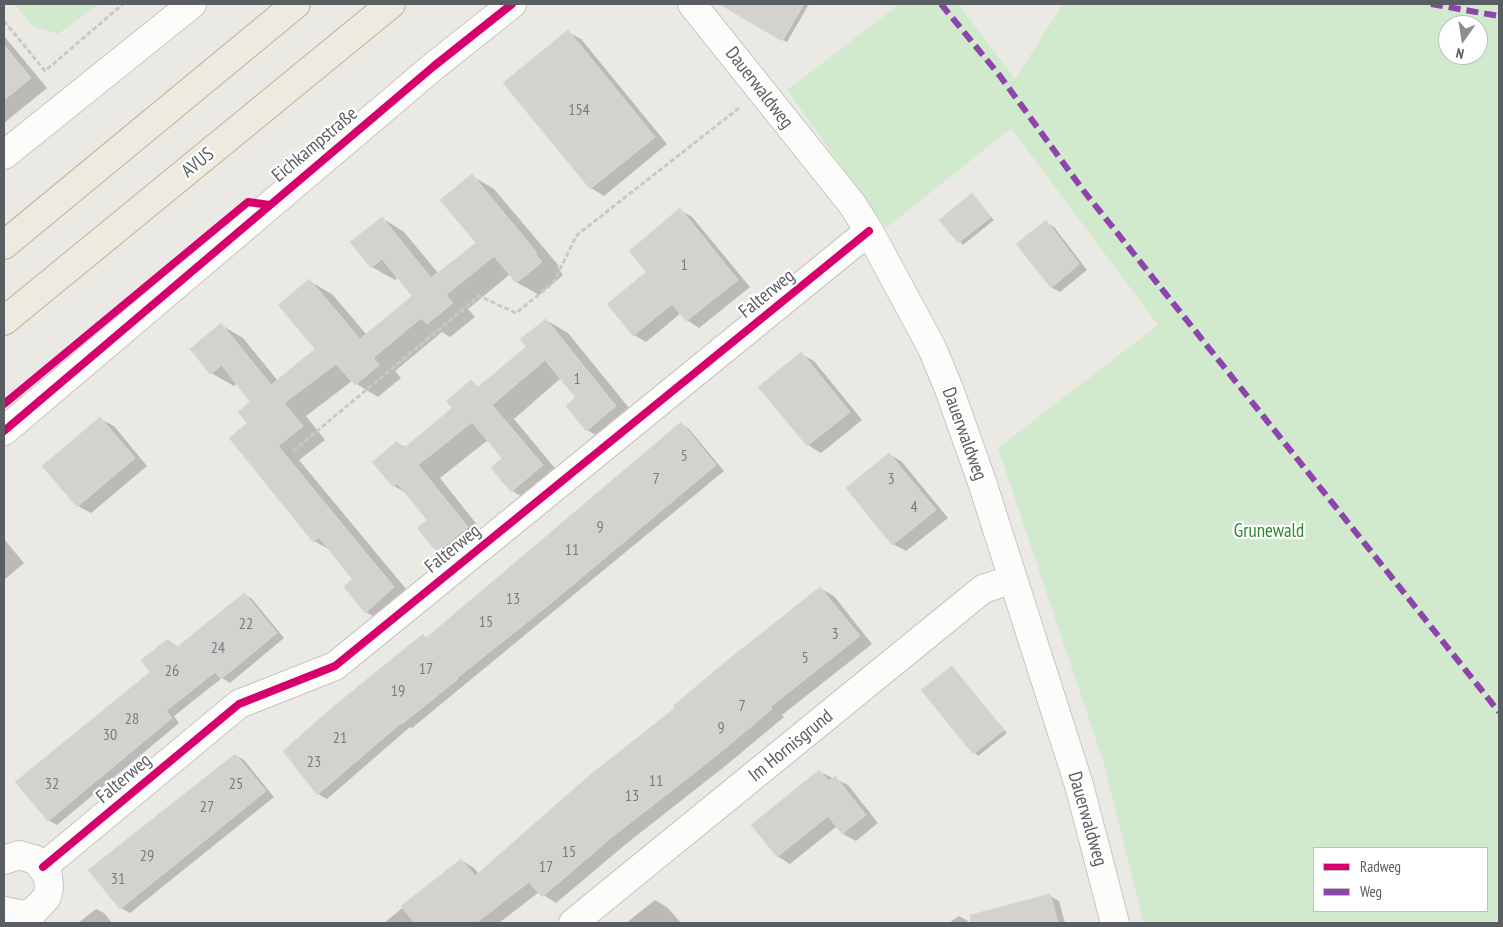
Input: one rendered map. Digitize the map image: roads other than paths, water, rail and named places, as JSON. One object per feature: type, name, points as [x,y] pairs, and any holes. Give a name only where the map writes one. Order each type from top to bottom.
[{"type":"highway","points":[[4,245],[296,4]]},
{"type":"highway","name":"AVUS","points":[[4,321],[391,4]]},
{"type":"street","points":[[4,156],[192,4]]},
{"type":"street","name":"Eichkampstraße","points":[[4,431],[434,66],[512,4]]},
{"type":"street","name":"Dauerwaldweg","points":[[692,4],[852,204],[932,348],[949,389],[1013,579],[1079,785],[1115,923]]},
{"type":"street","name":"Falterweg","points":[[43,867],[239,704],[335,666],[869,232]]},
{"type":"street","name":"Im Hornisgrund","points":[[574,923],[983,589],[1013,579]]},
{"type":"street","points":[[4,860],[18,855],[28,856],[43,867],[48,876],[49,887],[47,897],[41,905],[22,915],[4,911]]},
{"type":"park label","name":"Grunewald","points":[[1269,532]]}]
